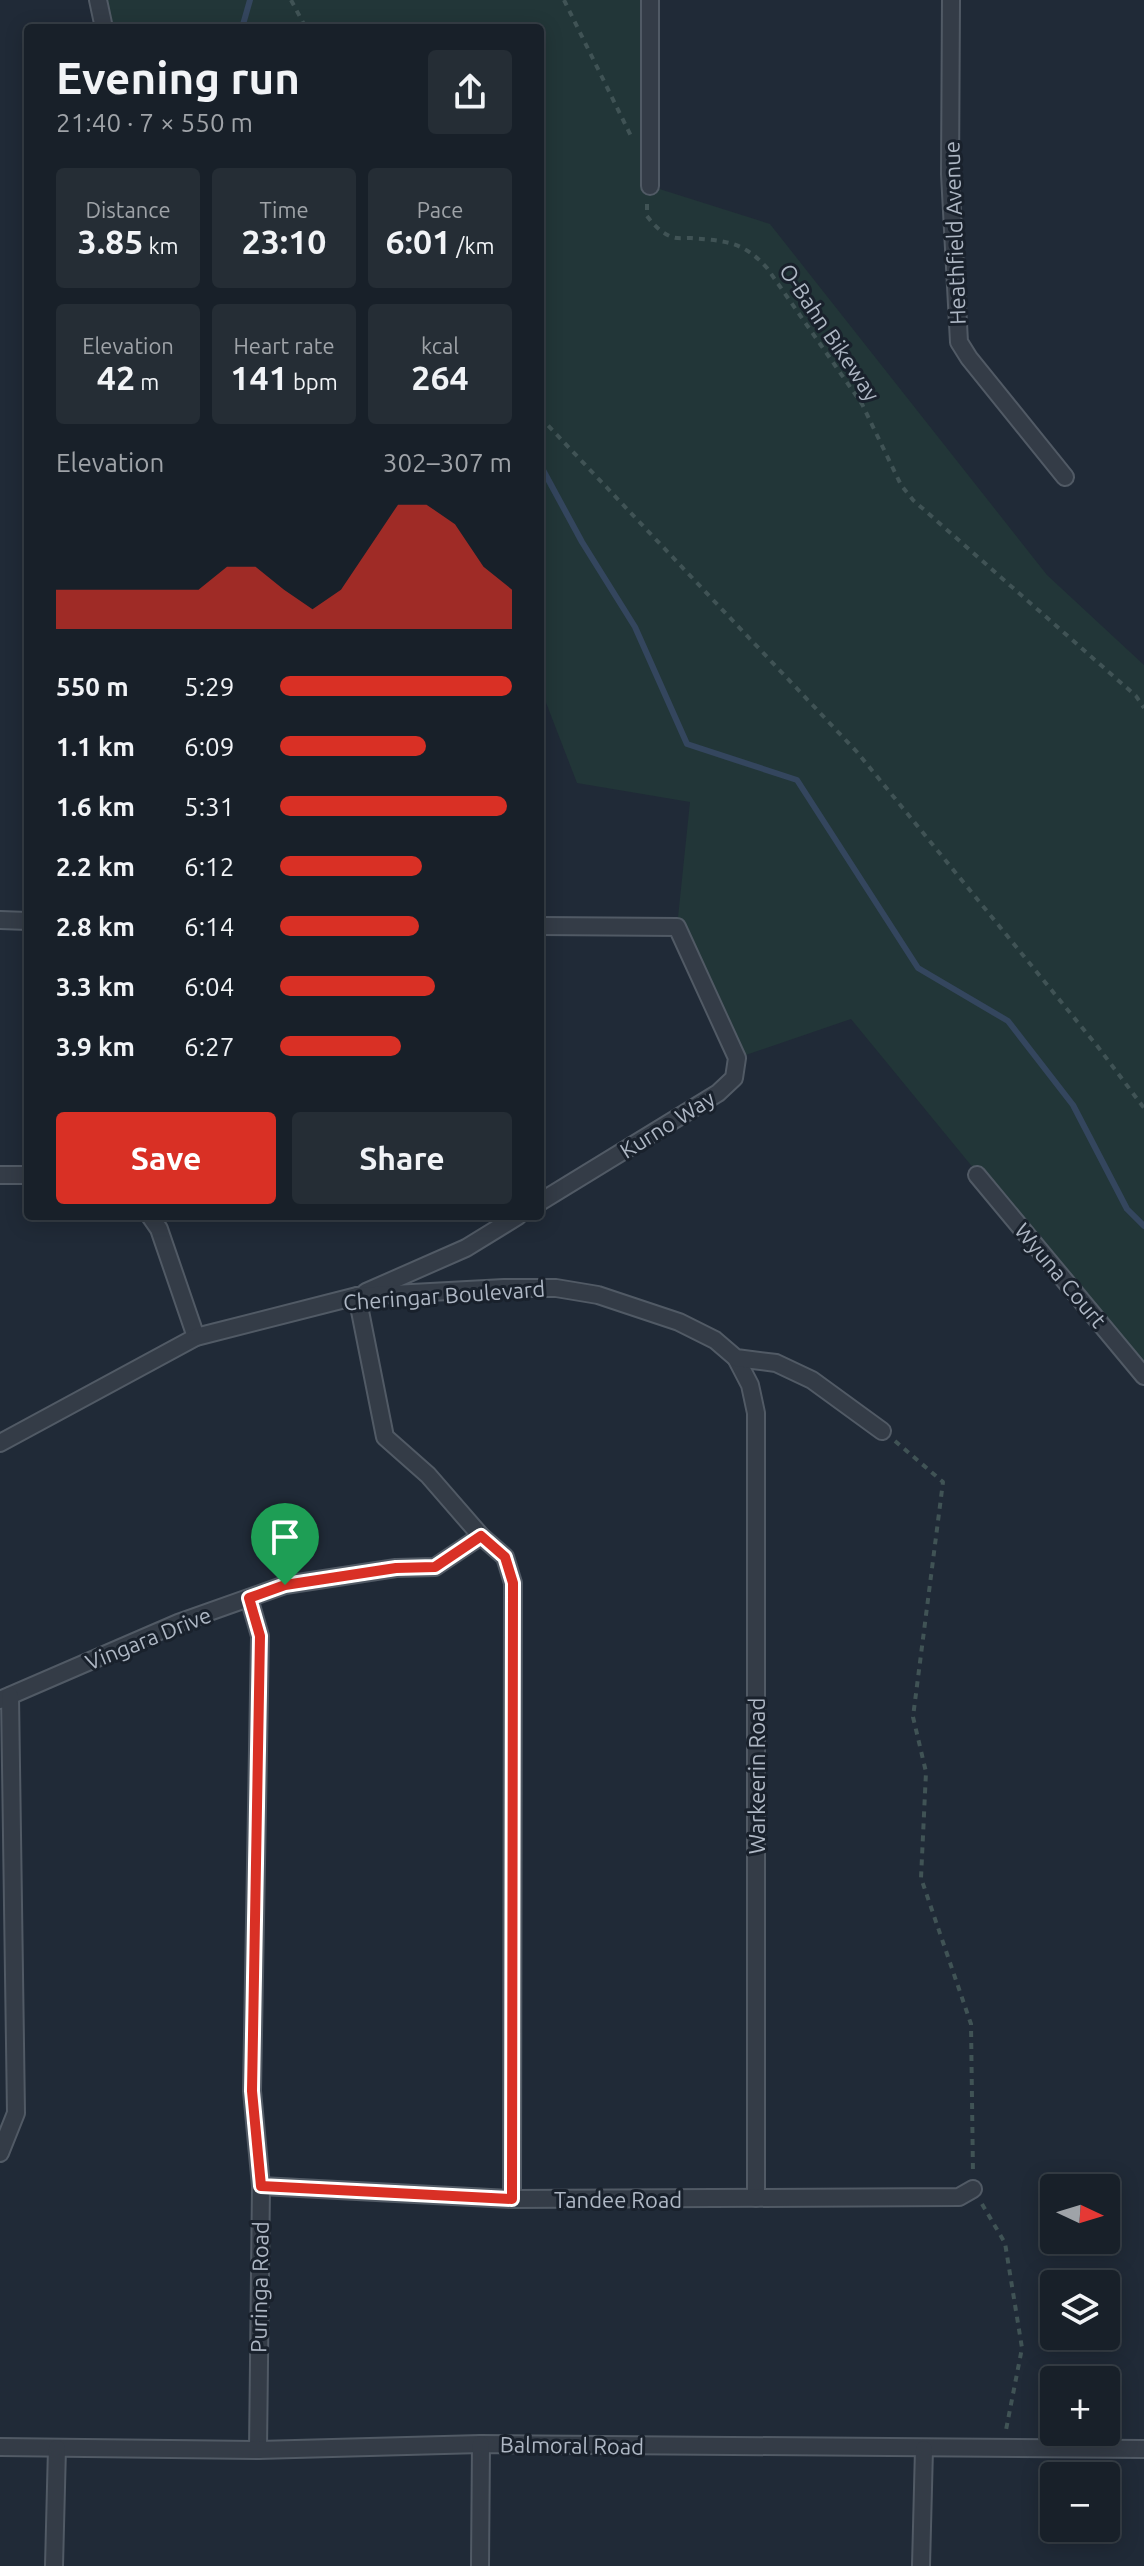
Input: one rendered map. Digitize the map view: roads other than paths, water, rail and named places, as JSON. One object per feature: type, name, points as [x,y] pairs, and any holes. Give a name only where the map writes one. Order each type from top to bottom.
[{"type":"street","points":[[98,0],[103,24]]},
{"type":"street","points":[[650,0],[650,186]]},
{"type":"street","name":"Heathfield Avenue","points":[[951,0],[950,174],[959,342],[1065,477]]},
{"type":"street","points":[[0,920],[24,921]]},
{"type":"street","name":"Kurno Way","points":[[544,926],[677,927],[737,1058],[734,1078],[718,1093],[544,1200]]},
{"type":"street","points":[[0,1175],[24,1175]]},
{"type":"street","name":"Wyuna Court","points":[[977,1175],[1144,1376]]},
{"type":"street","points":[[153,1220],[159,1229],[196,1337]]},
{"type":"street","points":[[512,1220],[466,1248],[357,1296],[385,1437],[428,1475],[481,1536],[505,1557],[513,1583],[512,2199]]},
{"type":"street","name":"Cheringar Boulevard","points":[[0,1443],[196,1337],[357,1296],[504,1288],[556,1288],[598,1295],[679,1322],[715,1340],[736,1358],[776,1363],[812,1380],[882,1431]]},
{"type":"street","name":"Warkeerin Road","points":[[736,1358],[750,1385],[756,1413],[756,2198]]},
{"type":"street","name":"Vingara Drive","points":[[5,1698],[178,1623],[285,1585],[396,1568],[435,1567],[481,1536]]},
{"type":"street","name":"Puringa Road","points":[[249,1598],[260,1636],[252,2091],[261,2186],[258,2450]]},
{"type":"street","points":[[0,2153],[16,2113],[5,1698]]},
{"type":"street","name":"Tandee Road","points":[[261,2186],[512,2199],[959,2197],[973,2189]]},
{"type":"street","points":[[480,2566],[481,2444]]},
{"type":"street","name":"Balmoral Road","points":[[0,2447],[258,2450],[481,2444],[1144,2449]]},
{"type":"street","points":[[54,2566],[57,2448]]},
{"type":"street","points":[[921,2566],[924,2449]]},
{"type":"waterway","points":[[243,24],[250,0]]},
{"type":"waterway","points":[[544,472],[582,542],[635,627],[687,744],[797,780],[918,968],[1008,1021],[1073,1105],[1127,1209],[1144,1226]]}]
